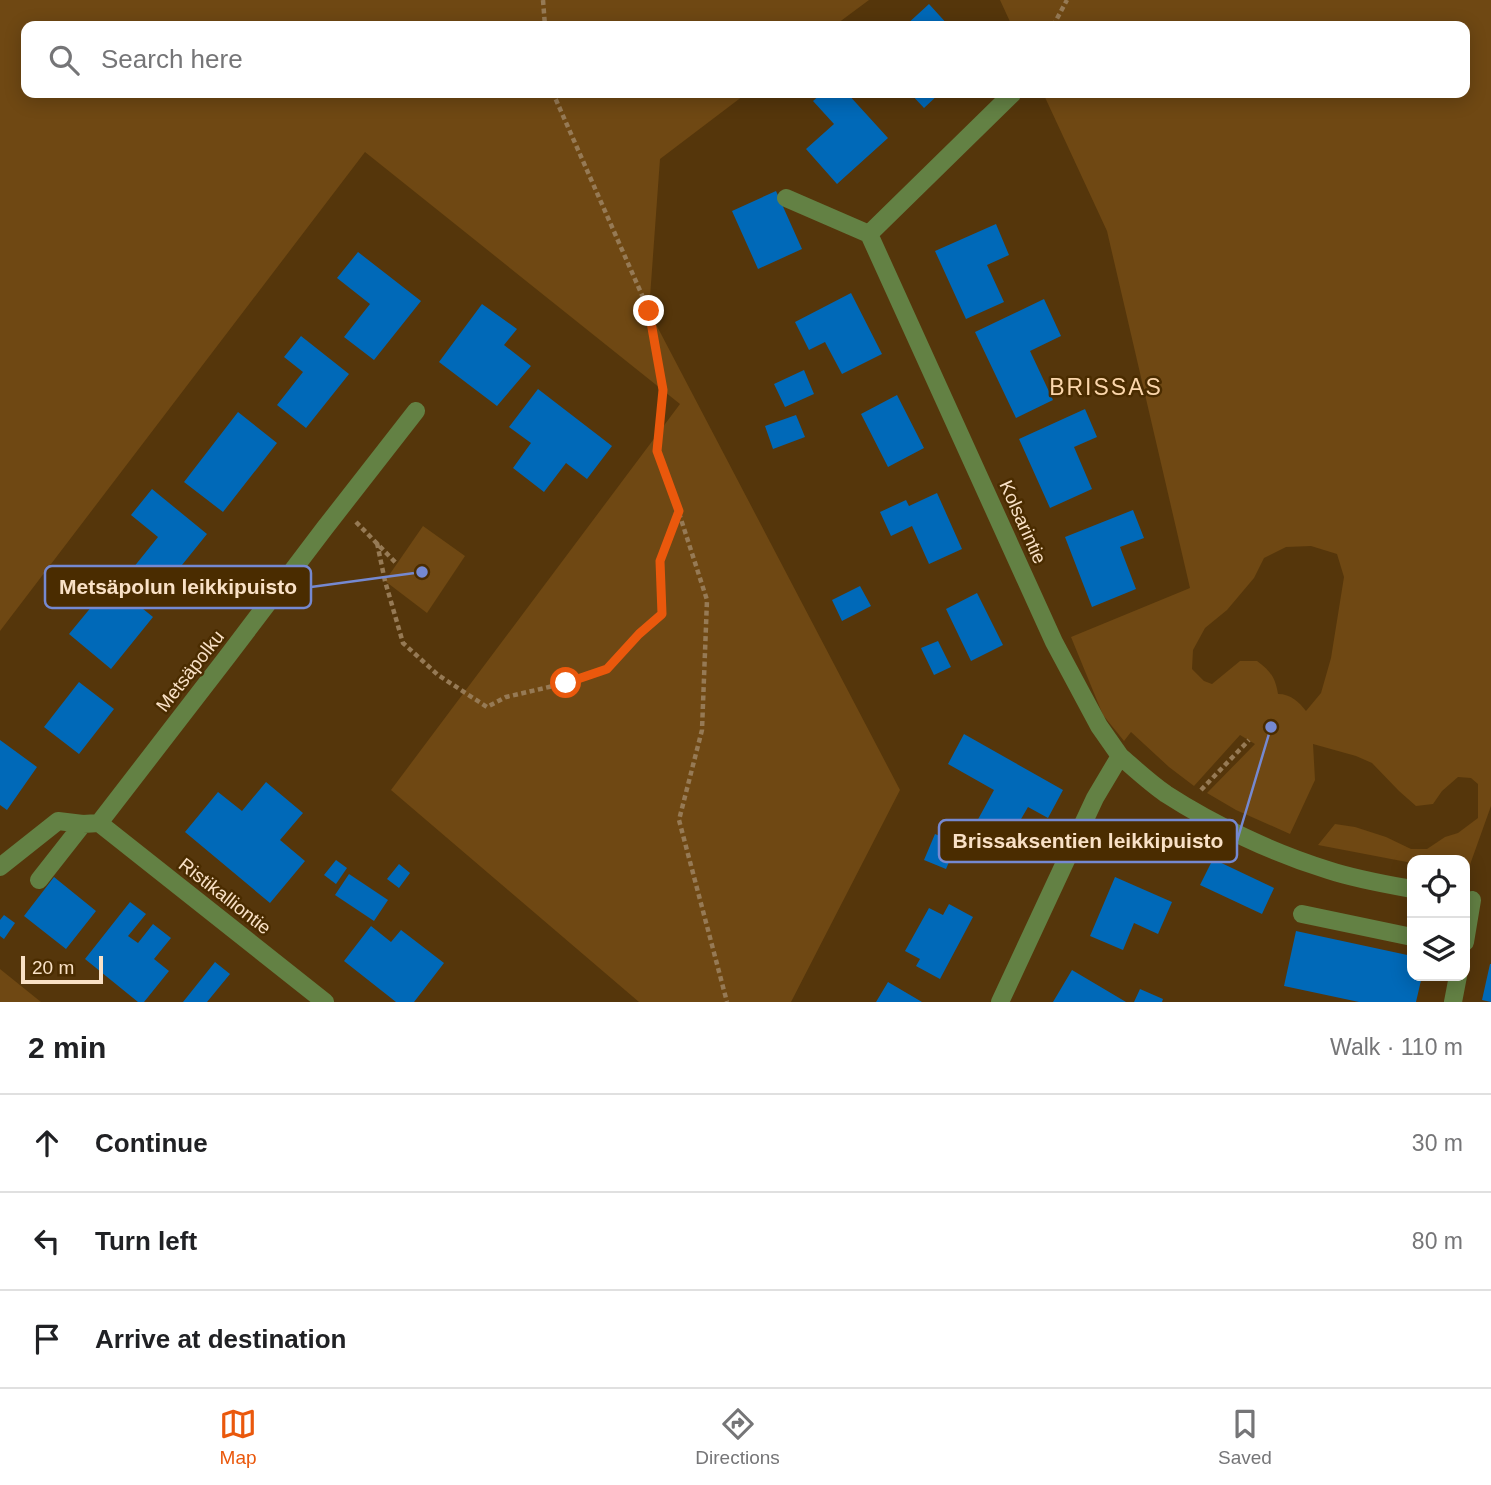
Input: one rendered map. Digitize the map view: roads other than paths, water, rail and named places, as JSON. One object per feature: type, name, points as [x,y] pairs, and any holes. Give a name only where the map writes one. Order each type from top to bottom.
[{"type":"street","points":[[786,198],[869,234],[1008,98]]},
{"type":"street","name":"Kolsarintie","points":[[869,234],[1054,642],[1098,726],[1120,756],[1166,794],[1233,831],[1284,855],[1328,871],[1407,888]]},
{"type":"street","name":"Metsäpolku","points":[[39,880],[91,823],[227,657],[416,411]]},
{"type":"street","points":[[1000,1002],[1095,799],[1120,756]]},
{"type":"street","points":[[0,867],[58,821],[91,823]]},
{"type":"street","name":"Ristikalliontie","points":[[91,823],[325,1002]]},
{"type":"street","points":[[1470,922],[1475,901]]},
{"type":"street","points":[[1302,914],[1407,936]]},
{"type":"street","points":[[1453,1002],[1457,981]]},
{"type":"place","name":"Metsäpolun leikkipuisto","points":[[422,572]]},
{"type":"place","name":"Brissaksentien leikkipuisto","points":[[1271,727]]},
{"type":"district","name":"BRISSAS","points":[[1106,387]]}]
